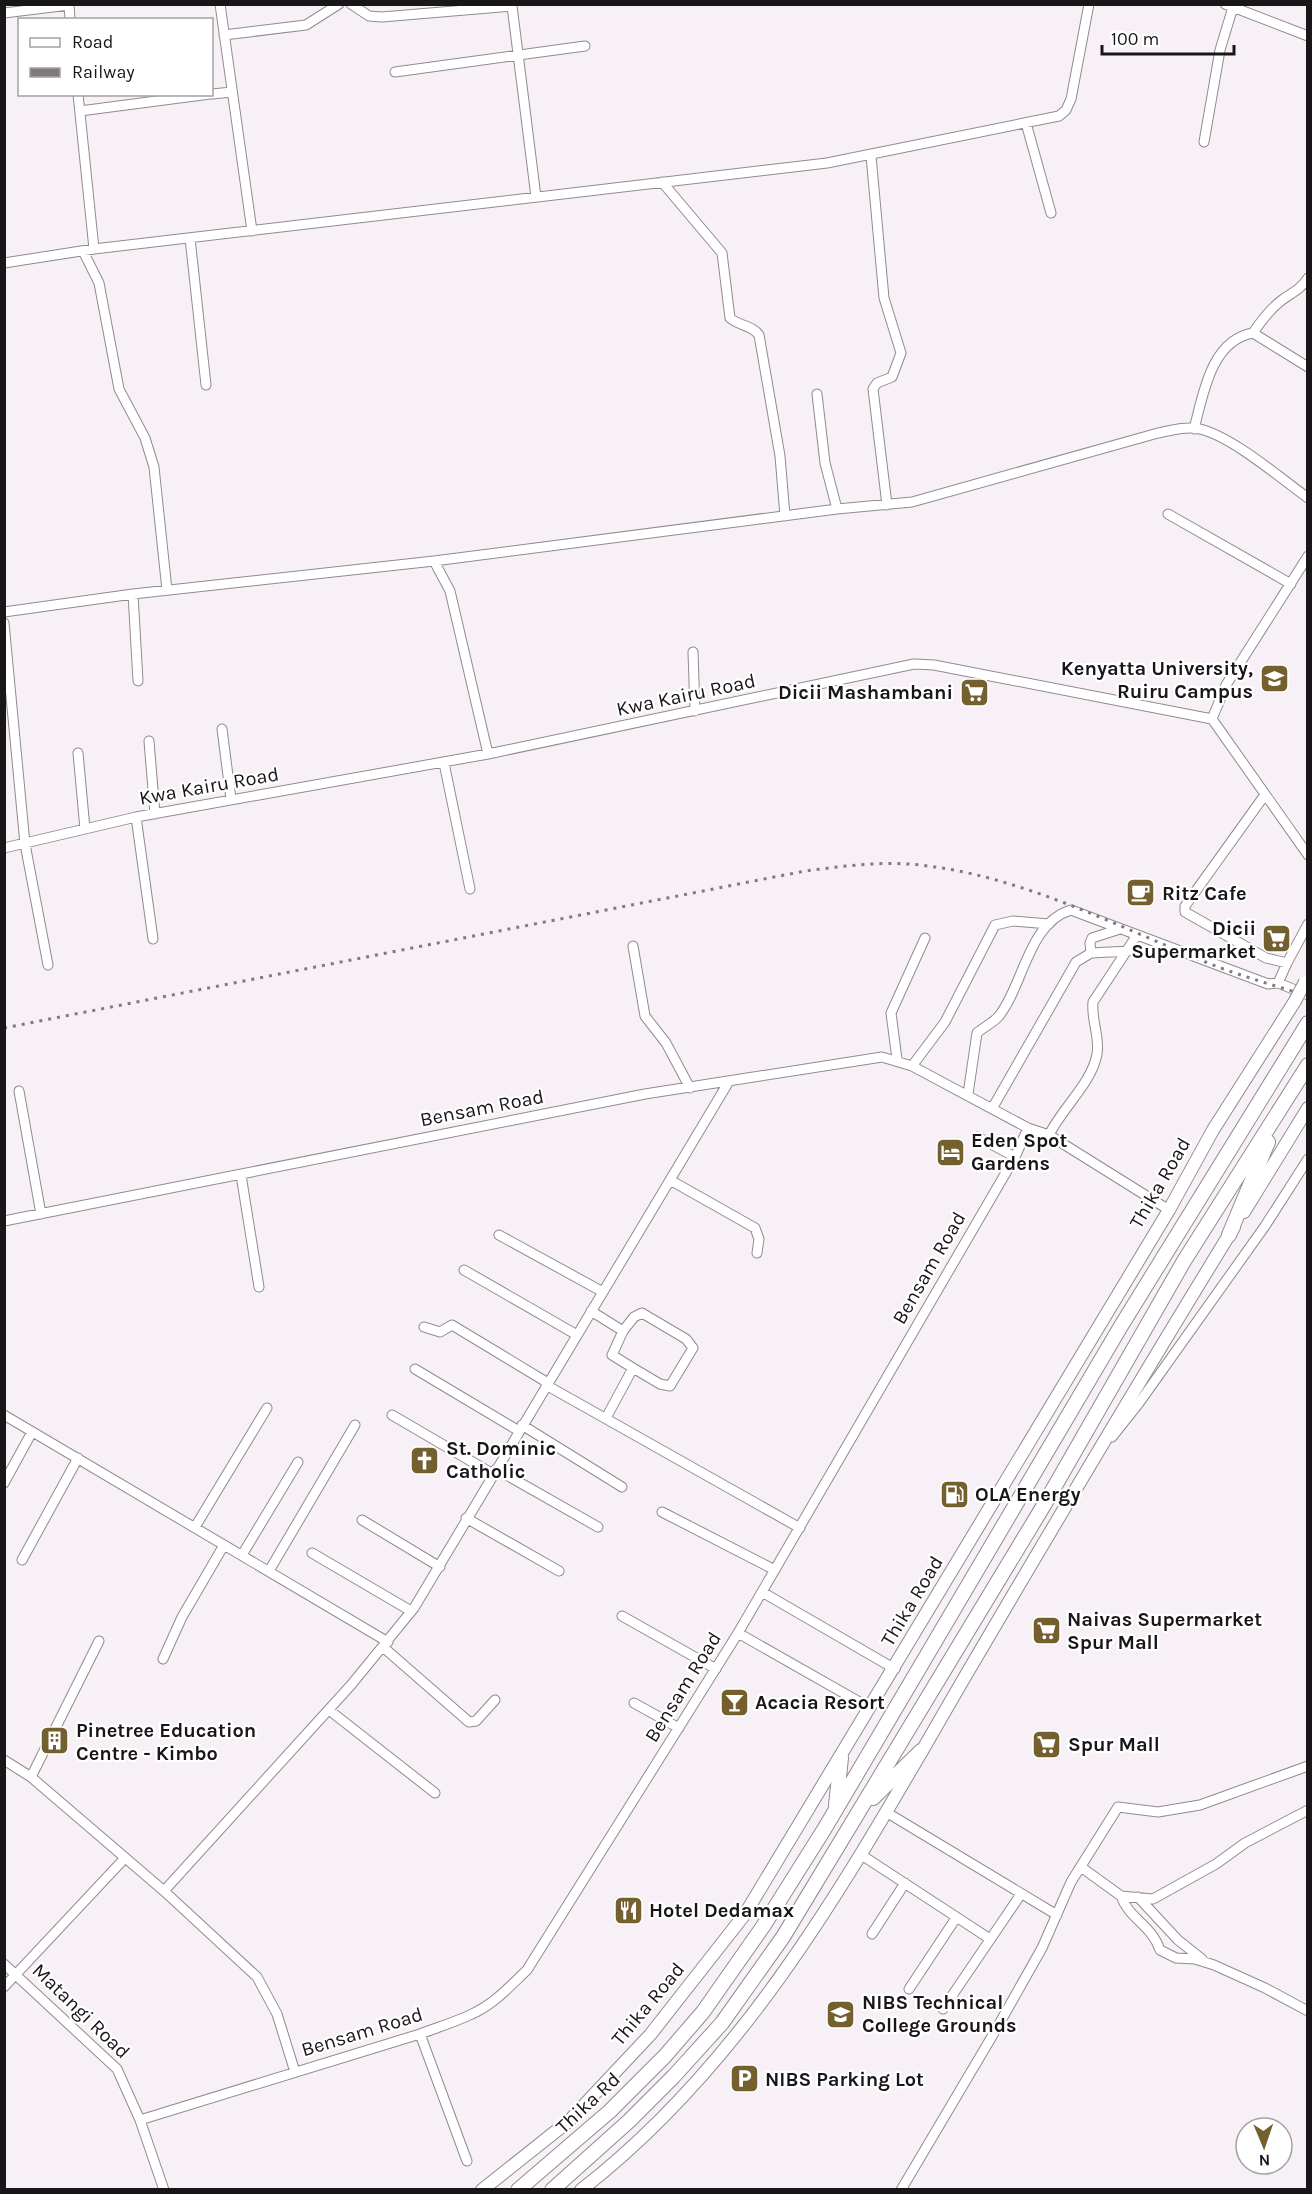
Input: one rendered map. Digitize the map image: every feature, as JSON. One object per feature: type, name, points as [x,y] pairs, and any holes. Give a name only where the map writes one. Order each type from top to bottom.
[{"type":"highway","name":"Thika Road","points":[[703,2012],[764,1925],[835,1810],[1121,1326],[1308,1023]]},
{"type":"highway","points":[[552,2190],[629,2121],[722,2023],[811,1896],[860,1810],[1044,1505],[1184,1262],[1308,1065]]},
{"type":"highway","points":[[1229,1235],[1286,1102]]},
{"type":"highway","points":[[860,1810],[921,1751]]},
{"type":"highway","points":[[835,1810],[841,1758]]},
{"type":"highway","name":"Thika Rd","points":[[518,2190],[610,2111],[665,2056],[703,2012]]},
{"type":"main road","name":"Thika Road","points":[[482,2190],[570,2120],[650,2035],[745,1914],[1169,1210],[1213,1130],[1306,980]]},
{"type":"main road","points":[[581,2190],[647,2132],[747,2024],[799,1953],[886,1812],[1102,1444],[1308,1108]]},
{"type":"street","points":[[220,4],[252,231]]},
{"type":"street","points":[[224,35],[306,25],[339,4]]},
{"type":"street","points":[[351,4],[369,16],[382,17],[512,5],[536,197]]},
{"type":"street","points":[[4,263],[94,249],[871,156],[1059,116],[1066,110],[1089,4]]},
{"type":"street","points":[[4,13],[69,5]]},
{"type":"street","points":[[1203,142],[1229,6],[1308,36]]},
{"type":"street","points":[[395,72],[585,46]]},
{"type":"street","points":[[213,94],[232,92]]},
{"type":"street","points":[[78,96],[94,249]]},
{"type":"street","points":[[80,111],[196,96]]},
{"type":"street","points":[[1026,123],[1051,213]]},
{"type":"street","points":[[871,156],[884,298],[902,353],[892,377],[877,383],[873,389],[887,505]]},
{"type":"street","points":[[662,182],[722,253],[730,318],[736,323],[754,329],[759,335],[780,456],[785,516]]},
{"type":"street","points":[[190,238],[206,385]]},
{"type":"street","points":[[83,251],[99,283],[119,389],[145,438],[154,467],[167,590]]},
{"type":"street","points":[[1194,429],[1204,388],[1220,353],[1237,340],[1253,333],[1261,320],[1282,300],[1299,291],[1308,278]]},
{"type":"street","points":[[1253,333],[1308,367]]},
{"type":"street","points":[[817,394],[825,463],[837,509]]},
{"type":"street","points":[[4,612],[133,594],[434,561],[837,509],[887,505],[932,498],[1158,433],[1194,429],[1227,441],[1308,498]]},
{"type":"street","points":[[1168,514],[1291,584]]},
{"type":"street","points":[[1308,556],[1226,685],[1212,720],[1308,855]]},
{"type":"street","points":[[434,561],[450,591],[488,754]]},
{"type":"street","points":[[133,594],[138,681]]},
{"type":"street","points":[[4,623],[25,844],[48,965]]},
{"type":"street","points":[[693,652],[695,711]]},
{"type":"street","name":"Kwa Kairu Road","points":[[4,848],[136,817],[444,763],[914,664],[934,665],[1212,720]]},
{"type":"street","points":[[222,729],[231,799]]},
{"type":"street","points":[[149,741],[155,814]]},
{"type":"street","points":[[78,753],[86,829]]},
{"type":"street","points":[[444,763],[470,889]]},
{"type":"street","points":[[1264,796],[1185,906],[1185,912],[1266,958],[1287,963]]},
{"type":"street","points":[[136,817],[153,939]]},
{"type":"street","points":[[968,1094],[977,1033],[999,1016],[1048,924],[1071,910],[1268,984],[1278,983],[1308,995]]},
{"type":"street","points":[[912,1066],[945,1022],[995,925],[1013,921],[1048,924]]},
{"type":"street","points":[[1278,983],[1308,924]]},
{"type":"street","points":[[1091,953],[1092,938],[1120,929]]},
{"type":"street","points":[[1049,1135],[1093,1066],[1098,1045],[1092,1015],[1093,1002],[1129,951],[1137,935]]},
{"type":"street","points":[[897,1059],[891,1013],[925,939]]},
{"type":"street","points":[[633,946],[645,1017],[666,1043],[690,1088]]},
{"type":"street","points":[[993,1107],[1076,962],[1091,953],[1129,951]]},
{"type":"street","name":"Bensam Road","points":[[4,1221],[645,1094],[728,1083],[882,1057],[897,1059],[912,1066],[993,1107],[1028,1128],[1015,1156],[738,1633],[526,1970],[500,1996],[477,2012],[420,2034],[140,2120]]},
{"type":"street","points":[[164,1891],[329,1710],[411,1611],[440,1567],[466,1518],[728,1083]]},
{"type":"street","points":[[19,1091],[41,1214]]},
{"type":"street","points":[[1028,1128],[1049,1135],[1169,1210]]},
{"type":"street","points":[[978,1137],[1015,1156]]},
{"type":"street","points":[[1102,1444],[1118,1430],[1146,1393],[1265,1226],[1308,1159]]},
{"type":"street","points":[[241,1175],[259,1287]]},
{"type":"street","points":[[670,1180],[755,1228],[759,1239],[758,1253]]},
{"type":"street","points":[[499,1234],[603,1292]]},
{"type":"street","points":[[464,1270],[577,1335]]},
{"type":"street","points":[[591,1311],[623,1331]]},
{"type":"street","points":[[642,1313],[692,1344],[693,1348],[670,1386],[660,1384],[633,1368],[612,1354],[623,1331],[634,1317],[642,1313]]},
{"type":"street","points":[[424,1327],[440,1332],[452,1325],[547,1384],[800,1528]]},
{"type":"street","points":[[606,1418],[633,1368]]},
{"type":"street","points":[[415,1369],[622,1487]]},
{"type":"street","points":[[195,1527],[267,1408]]},
{"type":"street","points":[[4,1415],[269,1571],[385,1644],[469,1722],[476,1721],[495,1700]]},
{"type":"street","points":[[392,1415],[598,1527]]},
{"type":"street","points":[[269,1571],[355,1425]]},
{"type":"street","points":[[4,1483],[32,1432]]},
{"type":"street","points":[[22,1560],[78,1458]]},
{"type":"street","points":[[242,1555],[298,1462]]},
{"type":"street","points":[[662,1512],[775,1570]]},
{"type":"street","points":[[466,1518],[559,1570]]},
{"type":"street","points":[[362,1520],[440,1567]]},
{"type":"street","points":[[163,1659],[182,1617],[224,1545]]},
{"type":"street","points":[[312,1553],[411,1611]]},
{"type":"street","points":[[762,1592],[895,1668]]},
{"type":"street","points":[[622,1616],[716,1669]]},
{"type":"street","points":[[738,1633],[870,1708]]},
{"type":"street","points":[[31,1777],[99,1641]]},
{"type":"street","points":[[634,1702],[679,1728]]},
{"type":"street","points":[[329,1710],[435,1793]]},
{"type":"street","points":[[4,1760],[31,1777],[164,1891],[257,1977],[277,2014],[295,2072]]},
{"type":"street","points":[[901,2190],[989,2043],[1042,1948],[1081,1867],[1118,1807],[1158,1812],[1200,1805],[1308,1766]]},
{"type":"street","points":[[1081,1867],[1121,1896],[1153,1899],[1178,1887],[1245,1843],[1308,1810]]},
{"type":"street","points":[[886,1812],[1057,1915]]},
{"type":"street","points":[[860,1854],[990,1939]]},
{"type":"street","points":[[4,1987],[124,1859]]},
{"type":"street","points":[[873,1934],[904,1883]]},
{"type":"street","points":[[943,2009],[1021,1894]]},
{"type":"street","points":[[1121,1896],[1126,1908],[1155,1934],[1160,1950],[1176,1958],[1207,1963],[1265,1988],[1308,2011]]},
{"type":"street","points":[[1138,1898],[1178,1940],[1207,1963]]},
{"type":"street","points":[[909,1989],[956,1918]]},
{"type":"street","name":"Matangi Road","points":[[4,1964],[117,2069],[140,2120],[164,2190]]},
{"type":"street","points":[[420,2034],[467,2161]]},
{"type":"railway","points":[[4,1028],[805,871],[882,864],[928,866],[999,881],[1068,905],[1216,966],[1308,996]]},
{"type":"place","name":"Kenyatta University, Ruiru Campus","points":[[1274,679]]},
{"type":"place","name":"Dicii Mashambani","points":[[974,692]]},
{"type":"place","name":"Ritz Cafe","points":[[1141,893]]},
{"type":"place","name":"Dicii Supermarket","points":[[1277,939]]},
{"type":"place","name":"Eden Spot Gardens","points":[[950,1152]]},
{"type":"place","name":"St. Dominic Catholic","points":[[425,1460]]},
{"type":"place","name":"OLA Energy","points":[[954,1494]]},
{"type":"place","name":"Naivas Supermarket Spur Mall","points":[[1046,1631]]},
{"type":"place","name":"Acacia Resort","points":[[734,1702]]},
{"type":"place","name":"Pinetree Education Centre - Kimbo","points":[[55,1741]]},
{"type":"place","name":"Spur Mall","points":[[1047,1744]]},
{"type":"place","name":"Hotel Dedamax","points":[[628,1910]]},
{"type":"place","name":"NIBS Technical College Grounds","points":[[841,2014]]},
{"type":"place","name":"NIBS Parking Lot","points":[[744,2079]]}]
